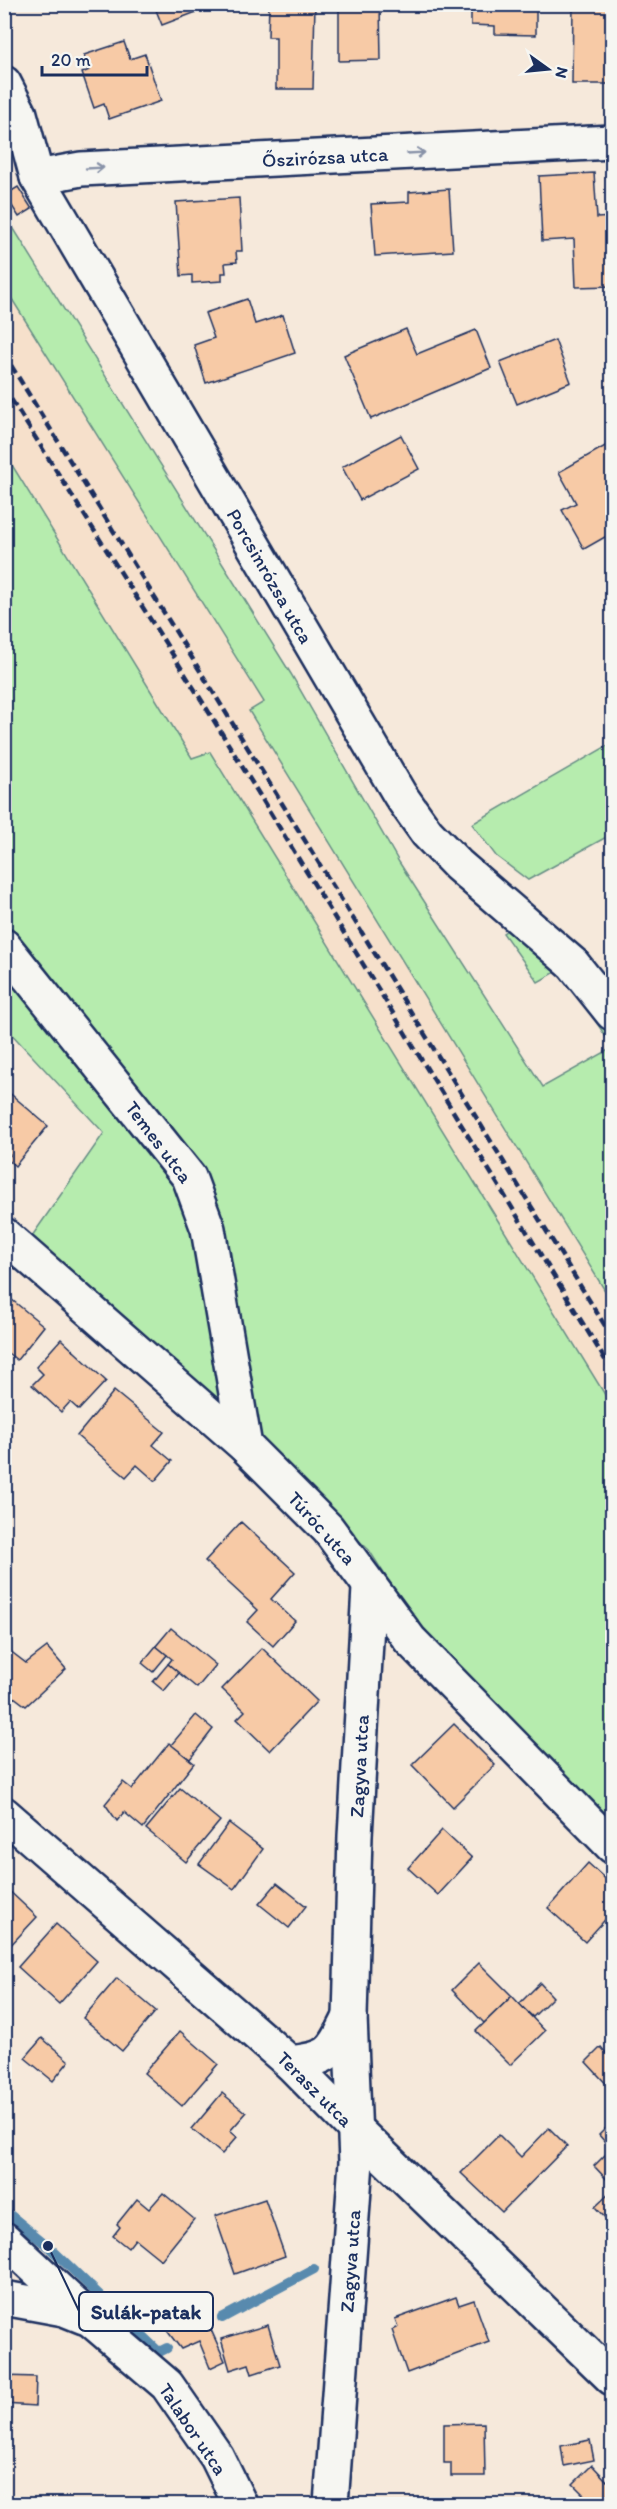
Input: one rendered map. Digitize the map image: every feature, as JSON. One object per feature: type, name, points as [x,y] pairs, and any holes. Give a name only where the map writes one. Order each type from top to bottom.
[{"type":"street","name":"Porcsinrózsa utca","points":[[4,83],[20,114],[37,177],[400,795],[427,833],[458,865],[573,964],[612,1013]]},
{"type":"street","name":"Őszirózsa utca","points":[[37,177],[81,169],[612,142]]},
{"type":"street","name":"Temes utca","points":[[4,946],[189,1177],[208,1229],[245,1446]]},
{"type":"street","name":"Túróc utca","points":[[4,1235],[245,1446],[328,1529],[356,1564],[369,1588],[410,1640],[612,1846]]},
{"type":"street","name":"Zagyva utca","points":[[331,2505],[356,2162],[350,2017],[355,1836],[369,1588]]},
{"type":"street","name":"Terasz utca","points":[[4,1814],[290,2063],[612,2378]]},
{"type":"street","name":"Zagyva utca","points":[[290,2063],[318,2060],[334,2049],[350,2017]]},
{"type":"street","name":"Talabor utca","points":[[4,2238],[91,2320],[167,2385],[217,2457],[240,2505]]},
{"type":"street","points":[[4,2298],[64,2309],[91,2320]]},
{"type":"shaded area","points":[[5,288],[264,702],[250,712],[612,1302],[612,1406],[210,752],[192,758],[5,452]]},
{"type":"green space","points":[[4,213],[291,674],[399,862],[543,1087],[612,1048],[612,1302],[249,711],[264,702],[5,288]]},
{"type":"green space","points":[[4,452],[192,758],[210,752],[612,1406],[612,1830],[418,1627],[369,1550],[32,1236],[104,1133],[5,1027]]},
{"type":"green space","points":[[612,743],[612,834],[528,880],[496,856],[472,824]]},
{"type":"green space","points":[[515,925],[580,981],[612,1027],[612,1046],[561,969],[538,982],[503,933]]},
{"type":"building","points":[[197,4],[199,11],[162,25],[154,5]]},
{"type":"building","points":[[269,4],[315,4],[313,89],[276,89],[276,37],[268,37]]},
{"type":"building","points":[[339,4],[380,4],[381,60],[339,61]]},
{"type":"building","points":[[471,4],[536,4],[536,35],[495,34],[495,26],[471,25]]},
{"type":"building","points":[[573,4],[612,4],[612,84],[572,84]]},
{"type":"building","points":[[124,42],[130,59],[145,54],[161,101],[109,119],[104,104],[94,108],[82,73],[89,70],[84,55]]},
{"type":"building","points":[[594,173],[597,218],[612,217],[612,286],[576,287],[574,239],[542,241],[539,176]]},
{"type":"building","points":[[18,187],[32,209],[19,217],[5,195]]},
{"type":"building","points":[[449,189],[453,251],[375,256],[371,204],[409,202],[409,192]]},
{"type":"building","points":[[239,198],[242,251],[236,251],[237,262],[225,263],[226,273],[222,273],[222,281],[192,283],[192,275],[181,276],[176,202]]},
{"type":"building","points":[[247,299],[255,324],[283,315],[295,353],[206,383],[194,345],[214,338],[205,313]]},
{"type":"building","points":[[406,329],[417,354],[476,330],[491,368],[371,419],[344,355]]},
{"type":"building","points":[[555,340],[571,382],[517,404],[500,362]]},
{"type":"building","points":[[401,435],[419,469],[360,500],[342,467]]},
{"type":"building","points":[[607,445],[612,454],[612,533],[584,549],[562,510],[576,503],[559,472]]},
{"type":"building","points":[[6,1090],[48,1126],[15,1166],[7,1159],[10,1155],[4,1150],[4,1092]]},
{"type":"building","points":[[6,1295],[44,1326],[17,1360],[4,1350],[4,1297]]},
{"type":"building","points":[[61,1339],[106,1381],[79,1410],[70,1402],[61,1412],[32,1385],[43,1374],[36,1367]]},
{"type":"building","points":[[114,1391],[164,1432],[153,1445],[172,1461],[155,1481],[137,1465],[126,1477],[77,1436]]},
{"type":"building","points":[[241,1522],[295,1572],[271,1599],[295,1621],[273,1646],[247,1622],[258,1610],[205,1561]]},
{"type":"building","points":[[171,1628],[216,1665],[197,1688],[168,1664],[172,1659],[156,1646]]},
{"type":"building","points":[[156,1646],[167,1655],[153,1672],[142,1663]]},
{"type":"building","points":[[5,1647],[26,1663],[47,1647],[66,1669],[26,1706],[14,1697],[5,1707]]},
{"type":"building","points":[[262,1648],[317,1701],[270,1751],[237,1719],[245,1711],[222,1689]]},
{"type":"building","points":[[168,1664],[179,1673],[164,1691],[153,1682]]},
{"type":"building","points":[[196,1715],[213,1729],[190,1759],[171,1745]]},
{"type":"building","points":[[454,1724],[495,1765],[453,1807],[412,1765]]},
{"type":"building","points":[[169,1743],[194,1763],[143,1828],[124,1812],[117,1821],[105,1804],[123,1782],[132,1789]]},
{"type":"building","points":[[180,1788],[220,1821],[186,1862],[146,1829]]},
{"type":"building","points":[[229,1823],[263,1849],[234,1889],[199,1864]]},
{"type":"building","points":[[442,1830],[472,1858],[438,1895],[408,1868]]},
{"type":"building","points":[[588,1863],[612,1885],[612,1912],[585,1942],[548,1908]]},
{"type":"building","points":[[277,1883],[306,1906],[289,1928],[259,1904]]},
{"type":"building","points":[[4,1886],[37,1917],[7,1949],[4,1947]]},
{"type":"building","points":[[56,1924],[97,1961],[59,2004],[18,1967]]},
{"type":"building","points":[[479,1963],[512,1996],[484,2023],[452,1990]]},
{"type":"building","points":[[117,1978],[156,2011],[122,2051],[83,2018]]},
{"type":"building","points":[[540,1983],[553,1997],[533,2017],[519,2004]]},
{"type":"building","points":[[512,1996],[545,2031],[510,2065],[476,2031]]},
{"type":"building","points":[[180,2031],[218,2064],[182,2106],[144,2073]]},
{"type":"building","points":[[42,2038],[69,2061],[53,2081],[25,2058]]},
{"type":"building","points":[[601,2047],[607,2054],[612,2048],[612,2090],[586,2062]]},
{"type":"building","points":[[222,2093],[246,2113],[230,2131],[237,2137],[222,2154],[192,2129]]},
{"type":"building","points":[[612,2122],[612,2148],[611,2149],[599,2135]]},
{"type":"building","points":[[549,2128],[567,2146],[502,2212],[461,2173],[499,2135],[521,2157]]},
{"type":"building","points":[[612,2148],[612,2185],[594,2166]]},
{"type":"building","points":[[612,2191],[612,2225],[595,2207]]},
{"type":"building","points":[[163,2193],[194,2219],[161,2260],[135,2239],[128,2248],[113,2236],[120,2227],[117,2224],[137,2199],[149,2209]]},
{"type":"building","points":[[265,2199],[285,2256],[235,2274],[215,2216]]},
{"type":"building","points":[[456,2297],[459,2305],[474,2300],[489,2342],[407,2373],[392,2330],[398,2327],[395,2319]]},
{"type":"building","points":[[203,2312],[225,2361],[210,2368],[199,2341],[181,2349],[165,2328]]},
{"type":"building","points":[[268,2325],[280,2365],[252,2374],[249,2364],[230,2370],[221,2339]]},
{"type":"building","points":[[4,2376],[36,2377],[35,2406],[4,2404]]},
{"type":"building","points":[[484,2423],[485,2476],[451,2476],[451,2463],[444,2463],[444,2424]]},
{"type":"building","points":[[590,2440],[594,2460],[564,2466],[561,2446]]},
{"type":"building","points":[[592,2465],[607,2481],[612,2475],[612,2504],[593,2504],[573,2484]]},
{"type":"waterway","points":[[4,2210],[48,2246],[159,2352],[167,2348]]},
{"type":"waterway","points":[[222,2318],[314,2269]]},
{"type":"railway","points":[[4,354],[612,1337]]},
{"type":"railway","points":[[4,388],[202,701],[612,1371]]},
{"type":"place","name":"Sulák-patak","points":[[48,2246]]}]
